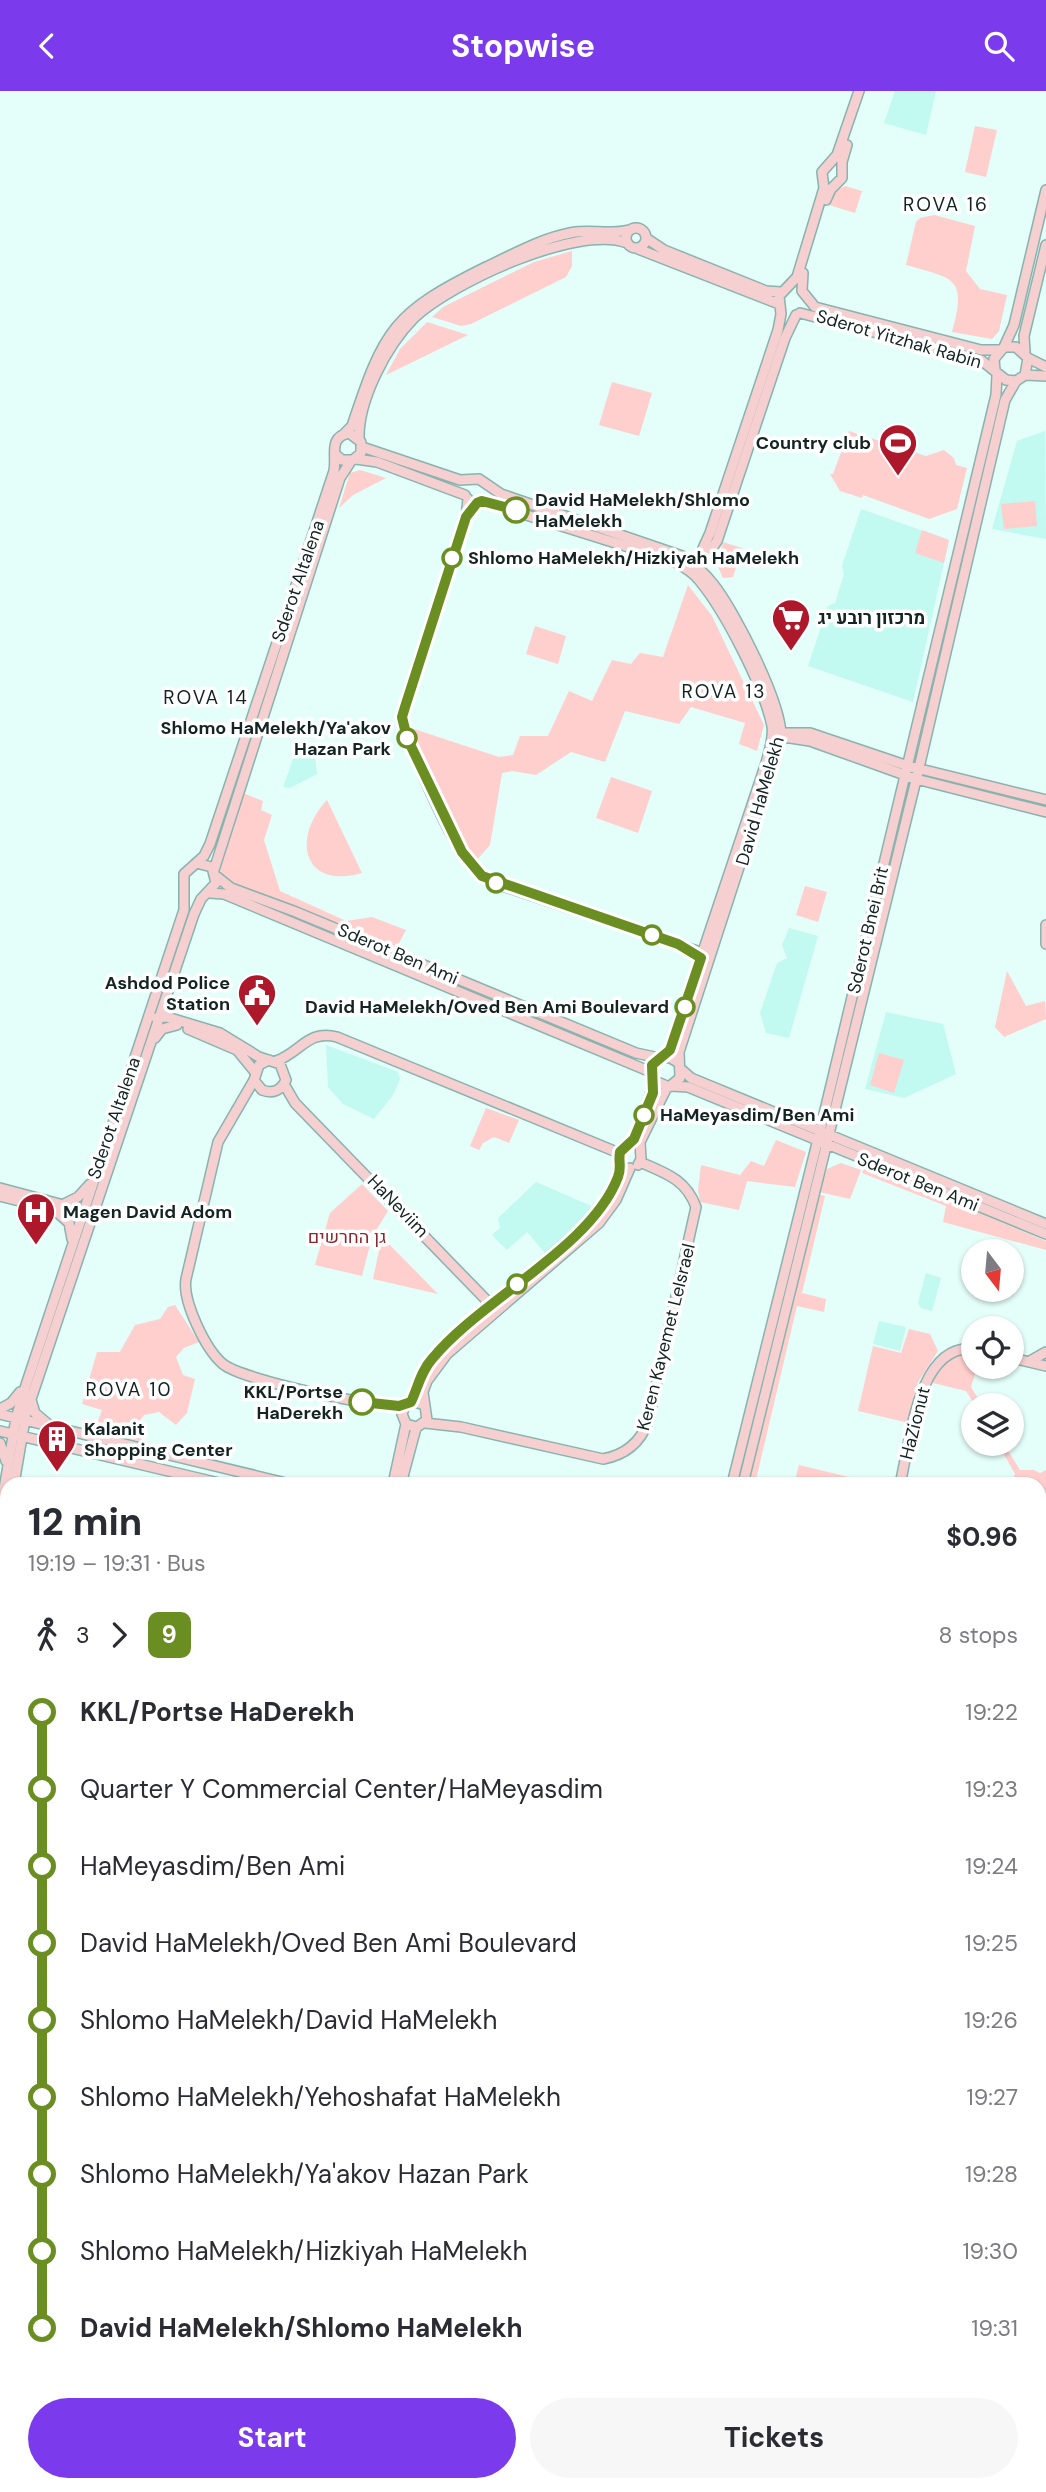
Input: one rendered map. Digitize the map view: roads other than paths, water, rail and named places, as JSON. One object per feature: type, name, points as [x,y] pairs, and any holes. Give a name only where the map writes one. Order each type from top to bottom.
[{"type":"main road","points":[[696,569],[708,549],[785,338],[805,295],[801,279],[830,184],[822,172],[839,151],[859,91]]},
{"type":"main road","points":[[830,184],[842,180],[843,157],[865,91]]},
{"type":"main road","points":[[830,165],[837,166],[842,171]]},
{"type":"main road","points":[[714,585],[708,549],[778,330],[784,290],[797,277],[830,184]]},
{"type":"main road","points":[[1046,190],[1014,325],[994,359],[996,373],[1006,380],[1016,381],[1025,375],[1046,376]]},
{"type":"main road","points":[[780,307],[626,243],[595,239],[550,247],[449,294],[423,310],[400,334],[383,361],[360,422],[361,443],[353,460],[342,460],[335,454],[334,443],[352,426],[372,365],[399,322],[423,300],[551,238],[588,231],[640,229],[646,238],[664,250],[766,291],[784,290]]},
{"type":"main road","points":[[626,243],[629,230]]},
{"type":"main road","points":[[638,249],[646,238]]},
{"type":"main road","points":[[1025,375],[1027,356],[1024,336],[1046,245]]},
{"type":"main road","name":"Sderot Yitzhak Rabin","points":[[784,290],[805,295],[821,308],[981,350],[1002,349]]},
{"type":"main road","name":"Sderot Yitzhak Rabin","points":[[780,307],[788,315],[798,314],[981,359],[996,373]]},
{"type":"main road","points":[[1002,349],[1016,347],[1046,367]]},
{"type":"main road","name":"Sderot Bnei Brit","points":[[735,1477],[824,1138],[900,796],[996,395],[996,373]]},
{"type":"main road","name":"Sderot Bnei Brit","points":[[830,1109],[917,774],[1005,400],[1016,381]]},
{"type":"main road","points":[[344,433],[361,443],[469,481],[473,500],[402,717],[412,750],[469,863],[491,881],[704,955]]},
{"type":"main road","name":"Sderot Altalena","points":[[196,863],[210,844],[334,471],[335,454]]},
{"type":"main road","name":"Sderot Altalena","points":[[215,873],[340,478],[353,460]]},
{"type":"main road","name":"David HaMelekh","points":[[353,460],[377,462],[473,500],[696,569],[748,665],[778,734],[704,955],[679,1052],[680,1078],[669,1086],[634,1147]]},
{"type":"main road","name":"David HaMelekh","points":[[469,481],[479,479],[488,487],[682,556],[714,585],[770,689],[779,717],[777,755],[670,1050],[662,1057],[653,1077],[653,1093],[634,1147]]},
{"type":"main road","points":[[473,500],[488,493],[488,487]]},
{"type":"main road","points":[[682,556],[708,549]]},
{"type":"main road","points":[[779,717],[800,735]]},
{"type":"main road","points":[[778,734],[800,735],[907,770],[930,782],[1046,812]]},
{"type":"main road","points":[[777,755],[800,735]]},
{"type":"main road","points":[[889,764],[904,755],[915,737]]},
{"type":"main road","points":[[924,744],[926,758],[940,774]]},
{"type":"main road","points":[[889,764],[900,796]]},
{"type":"main road","points":[[917,774],[940,774],[1046,800]]},
{"type":"main road","points":[[910,800],[930,782]]},
{"type":"main road","points":[[196,863],[206,864],[215,873],[215,886],[208,894],[194,895],[185,886],[186,871],[196,863]]},
{"type":"main road","name":"Sderot Ben Ami","points":[[215,873],[231,888],[296,912],[636,1053],[662,1057],[680,1067],[691,1078],[799,1123],[850,1154],[1046,1234]]},
{"type":"main road","name":"Sderot Altalena","points":[[14,1477],[17,1435],[26,1385],[184,910],[185,886]]},
{"type":"main road","name":"Sderot Altalena","points":[[20,1419],[31,1400],[194,914],[208,894]]},
{"type":"main road","name":"Sderot Ben Ami","points":[[208,894],[223,894],[669,1086],[688,1087],[791,1130],[860,1147],[1046,1224]]},
{"type":"main road","points":[[1046,925],[1046,944]]},
{"type":"main road","points":[[155,996],[156,1010],[160,1017],[220,1033],[285,1071]]},
{"type":"main road","points":[[167,996],[169,1009],[178,1023],[237,1050],[262,1090],[275,1091],[284,1084],[285,1071],[293,1051]]},
{"type":"main road","points":[[144,1029],[160,1017]]},
{"type":"main road","points":[[152,1043],[162,1030],[178,1023]]},
{"type":"main road","points":[[254,1076],[258,1065],[293,1051],[311,1037],[328,1034],[619,1153],[626,1166]]},
{"type":"main road","name":"Keren Kayemet LeIsrael","points":[[254,1076],[244,1100],[225,1125],[218,1142],[184,1290],[190,1310],[225,1366],[255,1377],[362,1402],[412,1423],[461,1427],[603,1459],[622,1454],[640,1439],[648,1422],[696,1207],[691,1193],[678,1179],[640,1161]]},
{"type":"main road","name":"HaNeviim","points":[[284,1084],[295,1103],[494,1308]]},
{"type":"main road","name":"Keren Kayemet LeIsrael","points":[[244,1100],[262,1090]]},
{"type":"main road","name":"HaNeviim","points":[[275,1091],[295,1103]]},
{"type":"main road","points":[[799,1123],[814,1122],[830,1109],[840,1132],[860,1147]]},
{"type":"main road","points":[[791,1130],[810,1147],[817,1164],[831,1156],[850,1154]]},
{"type":"main road","points":[[395,1477],[412,1423],[426,1408],[423,1392],[436,1367],[494,1308],[593,1219],[626,1166],[640,1161],[634,1147],[619,1153]]},
{"type":"main road","name":"Sderot Bnei Brit","points":[[745,1477],[817,1164]]},
{"type":"main road","points":[[60,1208],[78,1198],[92,1181]]},
{"type":"main road","points":[[0,1188],[60,1208],[69,1223],[72,1242]]},
{"type":"main road","points":[[0,1196],[92,1217]]},
{"type":"main road","points":[[478,1290],[480,1314]]},
{"type":"main road","points":[[402,1477],[412,1423],[408,1404],[430,1360],[480,1314],[494,1308]]},
{"type":"main road","name":"HaZionut","points":[[902,1477],[926,1379],[942,1357],[961,1349]]},
{"type":"main road","points":[[1028,1362],[1046,1352]]},
{"type":"main road","points":[[1024,1361],[1046,1366]]},
{"type":"main road","points":[[0,1412],[26,1385]]},
{"type":"main road","points":[[31,1400],[35,1413],[52,1427]]},
{"type":"main road","name":"Keren Kayemet LeIsrael","points":[[362,1402],[408,1404],[426,1408],[461,1427]]},
{"type":"main road","points":[[0,1412],[261,1477]]},
{"type":"main road","points":[[0,1431],[194,1477]]},
{"type":"main road","name":"Sderot Altalena","points":[[5,1477],[17,1435]]},
{"type":"main road","points":[[0,1443],[7,1467]]},
{"type":"place","name":"Country club","points":[[898,477]]},
{"type":"place","name":"David HaMelekh/Shlomo HaMelekh","points":[[516,510]]},
{"type":"place","name":"Shlomo HaMelekh/Hizkiyah HaMelekh","points":[[452,558]]},
{"type":"place","name":"מרכזון רובע יג","points":[[791,652]]},
{"type":"place","name":"Shlomo HaMelekh/Ya'akov Hazan Park","points":[[407,738]]},
{"type":"place","name":"David HaMelekh/Oved Ben Ami Boulevard","points":[[685,1007]]},
{"type":"place","name":"Ashdod Police Station","points":[[257,1027]]},
{"type":"place","name":"HaMeyasdim/Ben Ami","points":[[644,1115]]},
{"type":"place","name":"Magen David Adom","points":[[36,1246]]},
{"type":"place","name":"KKL/Portse HaDerekh","points":[[362,1402]]},
{"type":"place","name":"Kalanit Shopping Center","points":[[57,1473]]},
{"type":"district","name":"ROVA 16","points":[[946,204]]},
{"type":"district","name":"ROVA 13","points":[[724,691]]},
{"type":"district","name":"ROVA 14","points":[[206,697]]},
{"type":"district","name":"ROVA 10","points":[[129,1389]]},
{"type":"park label","name":"גן החרשים","points":[[347,1237]]}]
